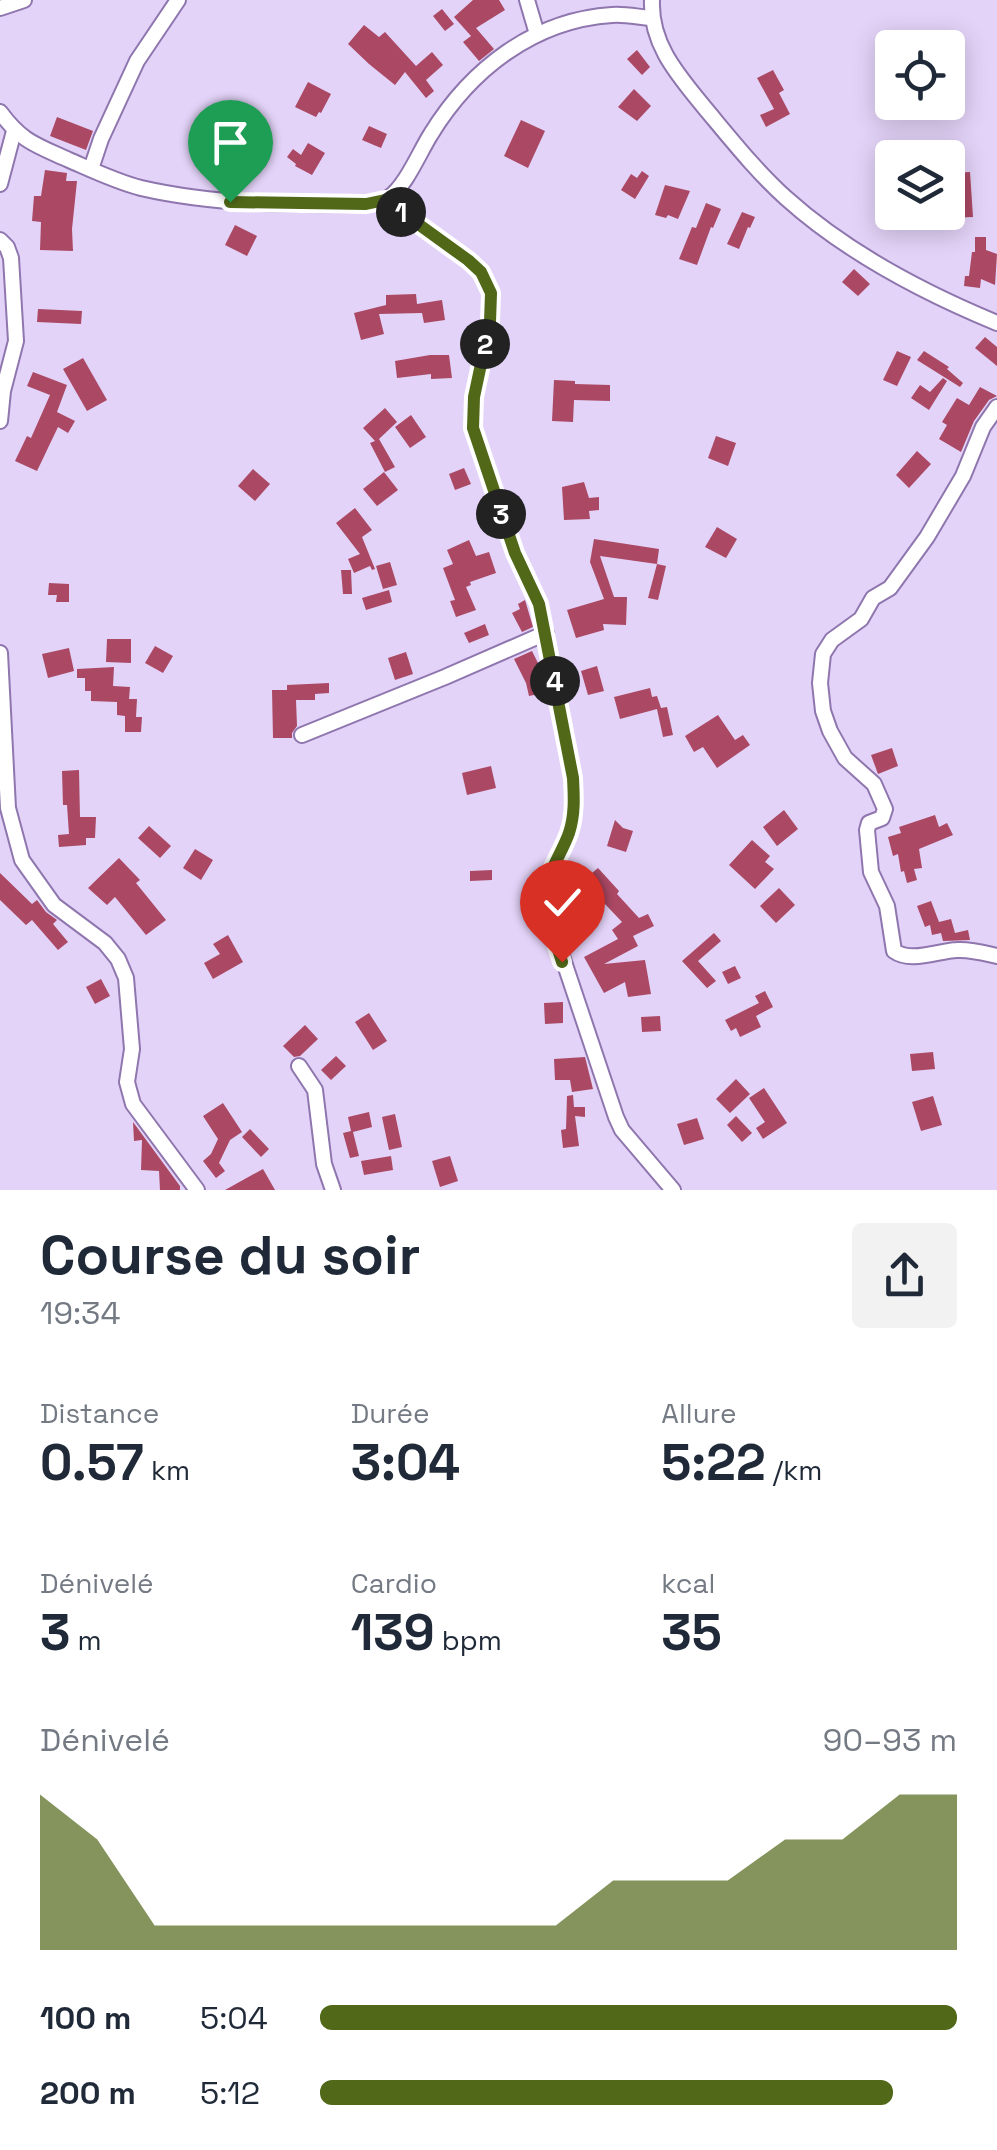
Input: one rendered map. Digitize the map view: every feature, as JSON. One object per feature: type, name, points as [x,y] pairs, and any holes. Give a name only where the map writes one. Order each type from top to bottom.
[{"type":"street","points":[[0,8],[24,0]]},
{"type":"street","points":[[90,169],[138,61],[178,0]]},
{"type":"street","points":[[527,0],[537,34]]},
{"type":"street","points":[[652,0],[651,18],[667,59],[744,155],[785,198],[828,232],[895,274],[997,323]]},
{"type":"street","points":[[0,112],[31,143],[139,187],[230,202],[350,204],[385,200],[396,192],[434,130],[485,68],[537,34],[580,19],[616,15],[651,18]]},
{"type":"street","points":[[0,184],[14,130]]},
{"type":"street","points":[[385,200],[468,260],[481,272],[491,293],[490,322],[474,397],[473,428],[515,553],[539,604],[573,778],[569,832],[551,872],[546,893],[548,914],[616,1117],[622,1130],[673,1190]]},
{"type":"street","points":[[0,240],[11,258],[16,342],[3,391],[0,421]]},
{"type":"street","points":[[997,407],[927,538],[890,588],[874,598],[861,619],[832,640],[824,654],[820,684],[830,731],[845,758],[874,784],[885,808],[882,818],[869,823],[867,830],[871,872],[888,906],[894,950],[902,956],[956,950],[997,956]]},
{"type":"street","points":[[302,735],[546,633]]},
{"type":"street","points":[[0,652],[8,808],[22,860],[54,905],[105,944],[118,959],[126,978],[132,1049],[126,1082],[128,1094],[197,1190]]},
{"type":"street","points":[[299,1066],[315,1090],[324,1164],[333,1190]]},
{"type":"building","points":[[473,0],[499,0],[505,10],[476,28],[494,49],[479,61],[463,42],[471,36],[454,17]]},
{"type":"building","points":[[442,9],[454,24],[445,31],[433,16]]},
{"type":"building","points":[[364,25],[379,37],[385,32],[416,66],[432,52],[443,65],[426,80],[434,91],[426,98],[405,72],[395,85],[369,64],[348,44]]},
{"type":"building","points":[[637,50],[650,67],[642,75],[627,59]]},
{"type":"building","points":[[773,70],[784,90],[779,93],[790,114],[766,127],[760,115],[774,109],[757,78]]},
{"type":"building","points":[[308,82],[331,94],[316,117],[295,107]]},
{"type":"building","points":[[634,89],[651,106],[637,121],[618,107]]},
{"type":"building","points":[[57,117],[93,131],[86,150],[50,136]]},
{"type":"building","points":[[521,120],[545,131],[528,168],[504,156]]},
{"type":"building","points":[[369,126],[387,134],[381,148],[362,140]]},
{"type":"building","points":[[308,143],[325,153],[312,175],[287,157],[293,149],[301,155]]},
{"type":"building","points":[[45,170],[67,173],[66,181],[77,181],[73,251],[40,250],[41,222],[32,221],[34,196],[41,196]]},
{"type":"building","points":[[642,171],[649,176],[635,199],[621,190],[631,174],[637,178]]},
{"type":"building","points":[[965,172],[970,172],[973,217],[965,217]]},
{"type":"building","points":[[665,185],[690,191],[678,219],[655,215]]},
{"type":"building","points":[[706,203],[721,209],[697,265],[679,259]]},
{"type":"building","points":[[742,212],[755,217],[739,249],[727,244]]},
{"type":"building","points":[[235,225],[257,236],[247,256],[225,245]]},
{"type":"building","points":[[975,237],[986,237],[986,250],[997,254],[995,285],[981,279],[980,288],[964,286],[975,252]]},
{"type":"building","points":[[854,269],[870,284],[858,296],[842,282]]},
{"type":"building","points":[[416,294],[417,304],[442,300],[445,320],[424,323],[422,313],[379,314],[384,334],[361,340],[354,313],[386,305],[386,295]]},
{"type":"building","points":[[38,309],[82,311],[81,324],[37,322]]},
{"type":"building","points":[[985,337],[997,347],[997,366],[975,348]]},
{"type":"building","points":[[897,351],[911,357],[897,386],[883,380]]},
{"type":"building","points":[[924,351],[949,367],[963,383],[960,387],[917,360]]},
{"type":"building","points":[[449,355],[452,378],[431,379],[431,374],[397,378],[395,361]]},
{"type":"building","points":[[83,358],[107,400],[87,411],[63,369]]},
{"type":"building","points":[[33,372],[67,385],[57,412],[75,421],[68,433],[58,427],[37,471],[15,461],[27,436],[31,438],[50,395],[27,386]]},
{"type":"building","points":[[943,378],[947,381],[929,410],[911,398],[920,385],[930,392]]},
{"type":"building","points":[[554,380],[610,385],[610,401],[574,400],[573,422],[552,421]]},
{"type":"building","points":[[980,387],[997,396],[989,400],[974,421],[961,452],[939,439],[947,425],[942,422],[957,398],[969,405]]},
{"type":"building","points":[[385,408],[397,422],[379,439],[395,467],[385,472],[370,443],[375,441],[363,428]]},
{"type":"building","points":[[411,415],[426,437],[410,448],[395,427]]},
{"type":"building","points":[[716,436],[736,443],[728,466],[708,458]]},
{"type":"building","points":[[917,451],[931,464],[909,488],[896,475]]},
{"type":"building","points":[[464,468],[471,484],[455,490],[449,474]]},
{"type":"building","points":[[253,469],[270,484],[255,501],[238,486]]},
{"type":"building","points":[[384,472],[398,490],[377,506],[363,489]]},
{"type":"building","points":[[584,482],[589,498],[599,497],[599,510],[589,511],[590,519],[564,520],[562,487]]},
{"type":"building","points":[[355,508],[372,530],[362,537],[375,569],[370,566],[354,573],[348,559],[360,554],[336,523]]},
{"type":"building","points":[[717,527],[737,539],[726,558],[705,547]]},
{"type":"building","points":[[594,539],[659,549],[657,564],[600,556],[614,597],[627,597],[626,625],[603,624],[604,630],[576,638],[567,610],[604,599],[590,562]]},
{"type":"building","points":[[469,540],[476,556],[489,552],[496,573],[470,582],[466,587],[476,610],[456,617],[450,601],[455,600],[443,568],[453,564],[447,550]]},
{"type":"building","points":[[390,562],[397,585],[383,589],[376,566]]},
{"type":"building","points":[[657,564],[666,566],[658,600],[648,598]]},
{"type":"building","points":[[341,570],[351,570],[352,594],[343,594]]},
{"type":"building","points":[[49,583],[69,584],[69,602],[56,602],[57,595],[48,595]]},
{"type":"building","points":[[389,590],[392,602],[366,610],[362,598]]},
{"type":"building","points":[[525,600],[533,627],[522,632],[512,613]]},
{"type":"building","points":[[485,624],[489,635],[469,643],[464,633]]},
{"type":"building","points":[[107,639],[131,639],[131,663],[106,662]]},
{"type":"building","points":[[155,646],[173,656],[163,673],[145,663]]},
{"type":"building","points":[[69,648],[74,671],[48,678],[42,654]]},
{"type":"building","points":[[532,651],[540,667],[534,670],[539,694],[529,696],[514,659]]},
{"type":"building","points":[[406,652],[413,674],[395,680],[388,658]]},
{"type":"building","points":[[597,666],[604,691],[588,695],[581,671]]},
{"type":"building","points":[[114,667],[113,686],[130,687],[129,699],[137,699],[136,717],[142,717],[141,732],[125,732],[125,716],[117,715],[117,702],[91,701],[91,691],[85,691],[85,678],[77,678],[77,669]]},
{"type":"building","points":[[329,683],[329,693],[315,694],[315,700],[296,700],[297,726],[292,738],[273,738],[272,690],[287,690],[287,685]]},
{"type":"building","points":[[650,688],[661,708],[667,707],[673,735],[663,737],[657,709],[620,719],[614,697]]},
{"type":"building","points":[[718,715],[735,740],[743,735],[750,745],[717,768],[703,747],[694,752],[685,736]]},
{"type":"building","points":[[892,748],[898,766],[878,774],[871,755]]},
{"type":"building","points":[[491,766],[496,788],[467,795],[462,773]]},
{"type":"building","points":[[79,770],[80,817],[96,817],[95,838],[86,838],[86,845],[59,847],[58,835],[69,834],[62,771]]},
{"type":"building","points":[[784,810],[798,829],[777,846],[763,827]]},
{"type":"building","points":[[935,815],[939,827],[947,823],[953,835],[919,849],[922,868],[914,869],[917,880],[907,883],[888,837],[901,833],[899,827]]},
{"type":"building","points":[[615,820],[633,831],[626,852],[607,846]]},
{"type":"building","points":[[149,826],[171,846],[160,858],[138,838]]},
{"type":"building","points":[[752,840],[770,856],[765,862],[774,869],[755,889],[729,865]]},
{"type":"building","points":[[195,849],[213,860],[201,880],[183,868]]},
{"type":"building","points":[[119,858],[140,880],[136,883],[166,920],[146,935],[115,897],[107,905],[88,888]]},
{"type":"building","points":[[598,868],[639,918],[648,914],[654,926],[633,936],[638,946],[604,964],[645,960],[651,994],[628,997],[625,982],[604,993],[584,957],[618,939],[612,930],[622,922],[605,904],[601,908],[579,884]]},
{"type":"building","points":[[492,870],[492,880],[470,881],[470,871]]},
{"type":"building","points":[[0,873],[32,904],[37,900],[57,920],[53,924],[68,942],[58,950],[32,920],[26,925],[0,900]]},
{"type":"building","points":[[779,888],[795,905],[776,923],[760,906]]},
{"type":"building","points":[[931,901],[939,922],[951,919],[955,933],[968,930],[970,940],[943,941],[941,933],[932,935],[917,906]]},
{"type":"building","points":[[714,933],[721,941],[698,961],[716,981],[707,988],[682,961]]},
{"type":"building","points":[[228,935],[243,962],[213,979],[204,963],[220,954],[213,944]]},
{"type":"building","points":[[735,966],[741,978],[728,984],[722,972]]},
{"type":"building","points":[[101,979],[110,996],[95,1004],[86,987]]},
{"type":"building","points":[[765,991],[773,1007],[756,1016],[761,1027],[740,1037],[736,1028],[731,1031],[725,1020],[759,1003],[755,996]]},
{"type":"building","points":[[563,1002],[563,1023],[545,1024],[544,1003]]},
{"type":"building","points":[[369,1013],[387,1041],[373,1050],[355,1022]]},
{"type":"building","points":[[660,1016],[661,1031],[642,1032],[641,1017]]},
{"type":"building","points":[[305,1025],[318,1039],[294,1057],[283,1046]]},
{"type":"building","points":[[933,1052],[935,1069],[912,1071],[910,1054]]},
{"type":"building","points":[[336,1056],[346,1066],[331,1080],[321,1070]]},
{"type":"building","points":[[585,1057],[593,1089],[572,1092],[570,1080],[555,1080],[554,1059]]},
{"type":"building","points":[[736,1079],[750,1094],[730,1113],[716,1099]]},
{"type":"building","points":[[764,1088],[787,1123],[763,1139],[756,1128],[765,1122],[749,1098]]},
{"type":"building","points":[[573,1095],[574,1107],[585,1107],[585,1117],[575,1116],[579,1146],[563,1148],[561,1130],[566,1129],[567,1096]]},
{"type":"building","points":[[933,1096],[942,1125],[921,1131],[912,1102]]},
{"type":"building","points":[[223,1103],[242,1132],[230,1140],[219,1163],[225,1171],[216,1178],[203,1161],[218,1139],[203,1116]]},
{"type":"building","points":[[369,1112],[372,1127],[353,1132],[359,1156],[350,1158],[343,1133],[351,1131],[348,1117]]},
{"type":"building","points":[[395,1114],[402,1147],[389,1150],[382,1117]]},
{"type":"building","points":[[736,1116],[752,1133],[742,1142],[727,1125]]},
{"type":"building","points":[[697,1118],[704,1139],[684,1145],[677,1124]]},
{"type":"building","points":[[133,1122],[180,1190],[160,1190],[159,1171],[141,1170],[142,1140],[134,1141]]},
{"type":"building","points":[[250,1129],[269,1149],[261,1157],[242,1137]]},
{"type":"building","points":[[391,1156],[393,1170],[364,1175],[361,1161]]},
{"type":"building","points":[[450,1156],[458,1181],[440,1187],[432,1161]]},
{"type":"building","points":[[263,1169],[275,1190],[225,1190]]},
{"type":"route","points":[[230,202],[304,205],[385,200],[468,260],[481,272],[491,293],[490,322],[474,397],[473,428],[515,553],[539,604],[573,778],[569,832],[546,893],[562,962]]}]
